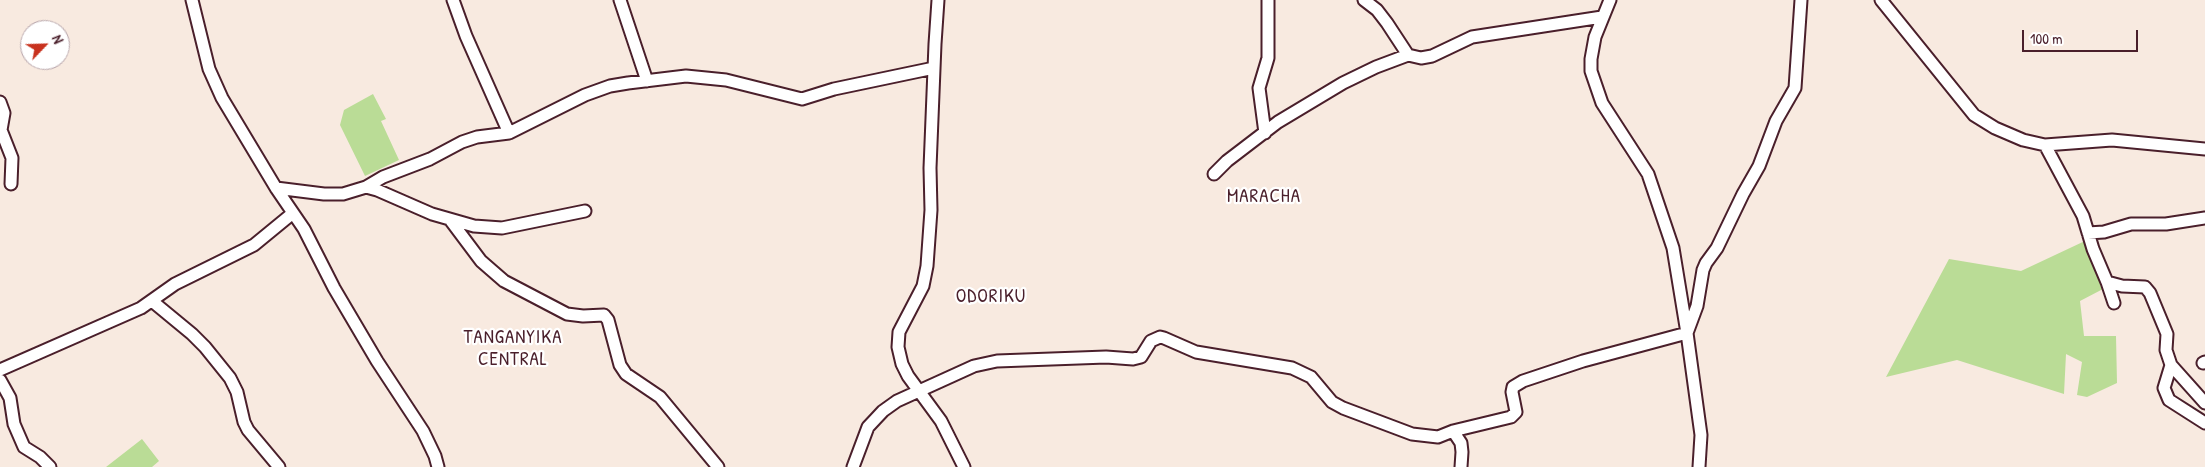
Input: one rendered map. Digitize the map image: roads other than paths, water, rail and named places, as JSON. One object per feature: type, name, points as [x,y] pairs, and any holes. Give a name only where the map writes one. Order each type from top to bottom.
[{"type":"street","points":[[192,0],[215,83],[276,188],[304,229],[339,296],[422,431],[435,456],[438,467]]},
{"type":"street","points":[[453,0],[466,36],[509,133]]},
{"type":"street","points":[[620,0],[647,81]]},
{"type":"street","points":[[938,0],[930,168],[931,210],[927,266],[923,286],[899,332],[898,348],[905,370],[941,421],[964,467]]},
{"type":"street","points":[[1265,133],[1259,88],[1268,58],[1268,0]]},
{"type":"street","points":[[1364,0],[1377,10],[1408,55]]},
{"type":"street","points":[[1610,0],[1595,37],[1591,59],[1594,81],[1598,95],[1608,115],[1648,174],[1673,248],[1701,435],[1699,467]]},
{"type":"street","points":[[1687,333],[1697,306],[1703,270],[1706,263],[1717,248],[1759,166],[1776,121],[1795,88],[1801,0]]},
{"type":"street","points":[[1881,0],[1974,115],[2009,134],[2044,145],[2112,140],[2205,149]]},
{"type":"street","points":[[1214,174],[1227,161],[1278,122],[1343,83],[1376,67],[1408,55],[1421,58],[1432,56],[1472,37],[1602,17]]},
{"type":"street","points":[[276,188],[324,194],[343,194],[366,187],[383,177],[430,159],[462,142],[478,137],[509,133],[585,95],[610,86],[686,76],[726,80],[802,99],[834,89],[934,68]]},
{"type":"street","points":[[0,102],[4,113],[1,130],[12,158],[11,184]]},
{"type":"street","points":[[2044,145],[2083,216],[2114,303]]},
{"type":"street","points":[[366,187],[451,221],[474,226],[502,228],[585,211]]},
{"type":"street","points":[[0,370],[152,301],[175,284],[254,244],[293,213]]},
{"type":"street","points":[[2088,233],[2104,232],[2131,224],[2166,224],[2205,218]]},
{"type":"street","points":[[451,221],[481,261],[504,281],[567,314],[583,316],[604,315],[608,320],[620,365],[626,374],[660,397],[718,467]]},
{"type":"street","points":[[2107,282],[2122,286],[2145,287],[2150,293],[2167,334],[2166,350],[2171,365],[2205,403]]},
{"type":"street","points":[[152,301],[198,340],[230,378],[237,392],[244,422],[279,467]]},
{"type":"street","points":[[853,467],[868,427],[897,401],[974,366],[998,361],[1106,357],[1137,359],[1144,354],[1151,340],[1160,337],[1196,352],[1292,368],[1311,377],[1332,402],[1412,434],[1438,437],[1453,430],[1511,417],[1516,412],[1512,392],[1513,387],[1523,380],[1583,361],[1687,333]]},
{"type":"street","points":[[2171,365],[2164,388],[2168,400],[2205,423]]},
{"type":"street","points":[[0,380],[10,398],[14,424],[24,447],[40,456],[50,467]]},
{"type":"street","points":[[1453,430],[1460,443],[1461,467]]},
{"type":"district","name":"MARACHA","points":[[1264,197]]},
{"type":"district","name":"ODORIKU","points":[[991,297]]},
{"type":"district","name":"TANGANYIKA CENTRAL","points":[[513,349]]}]
